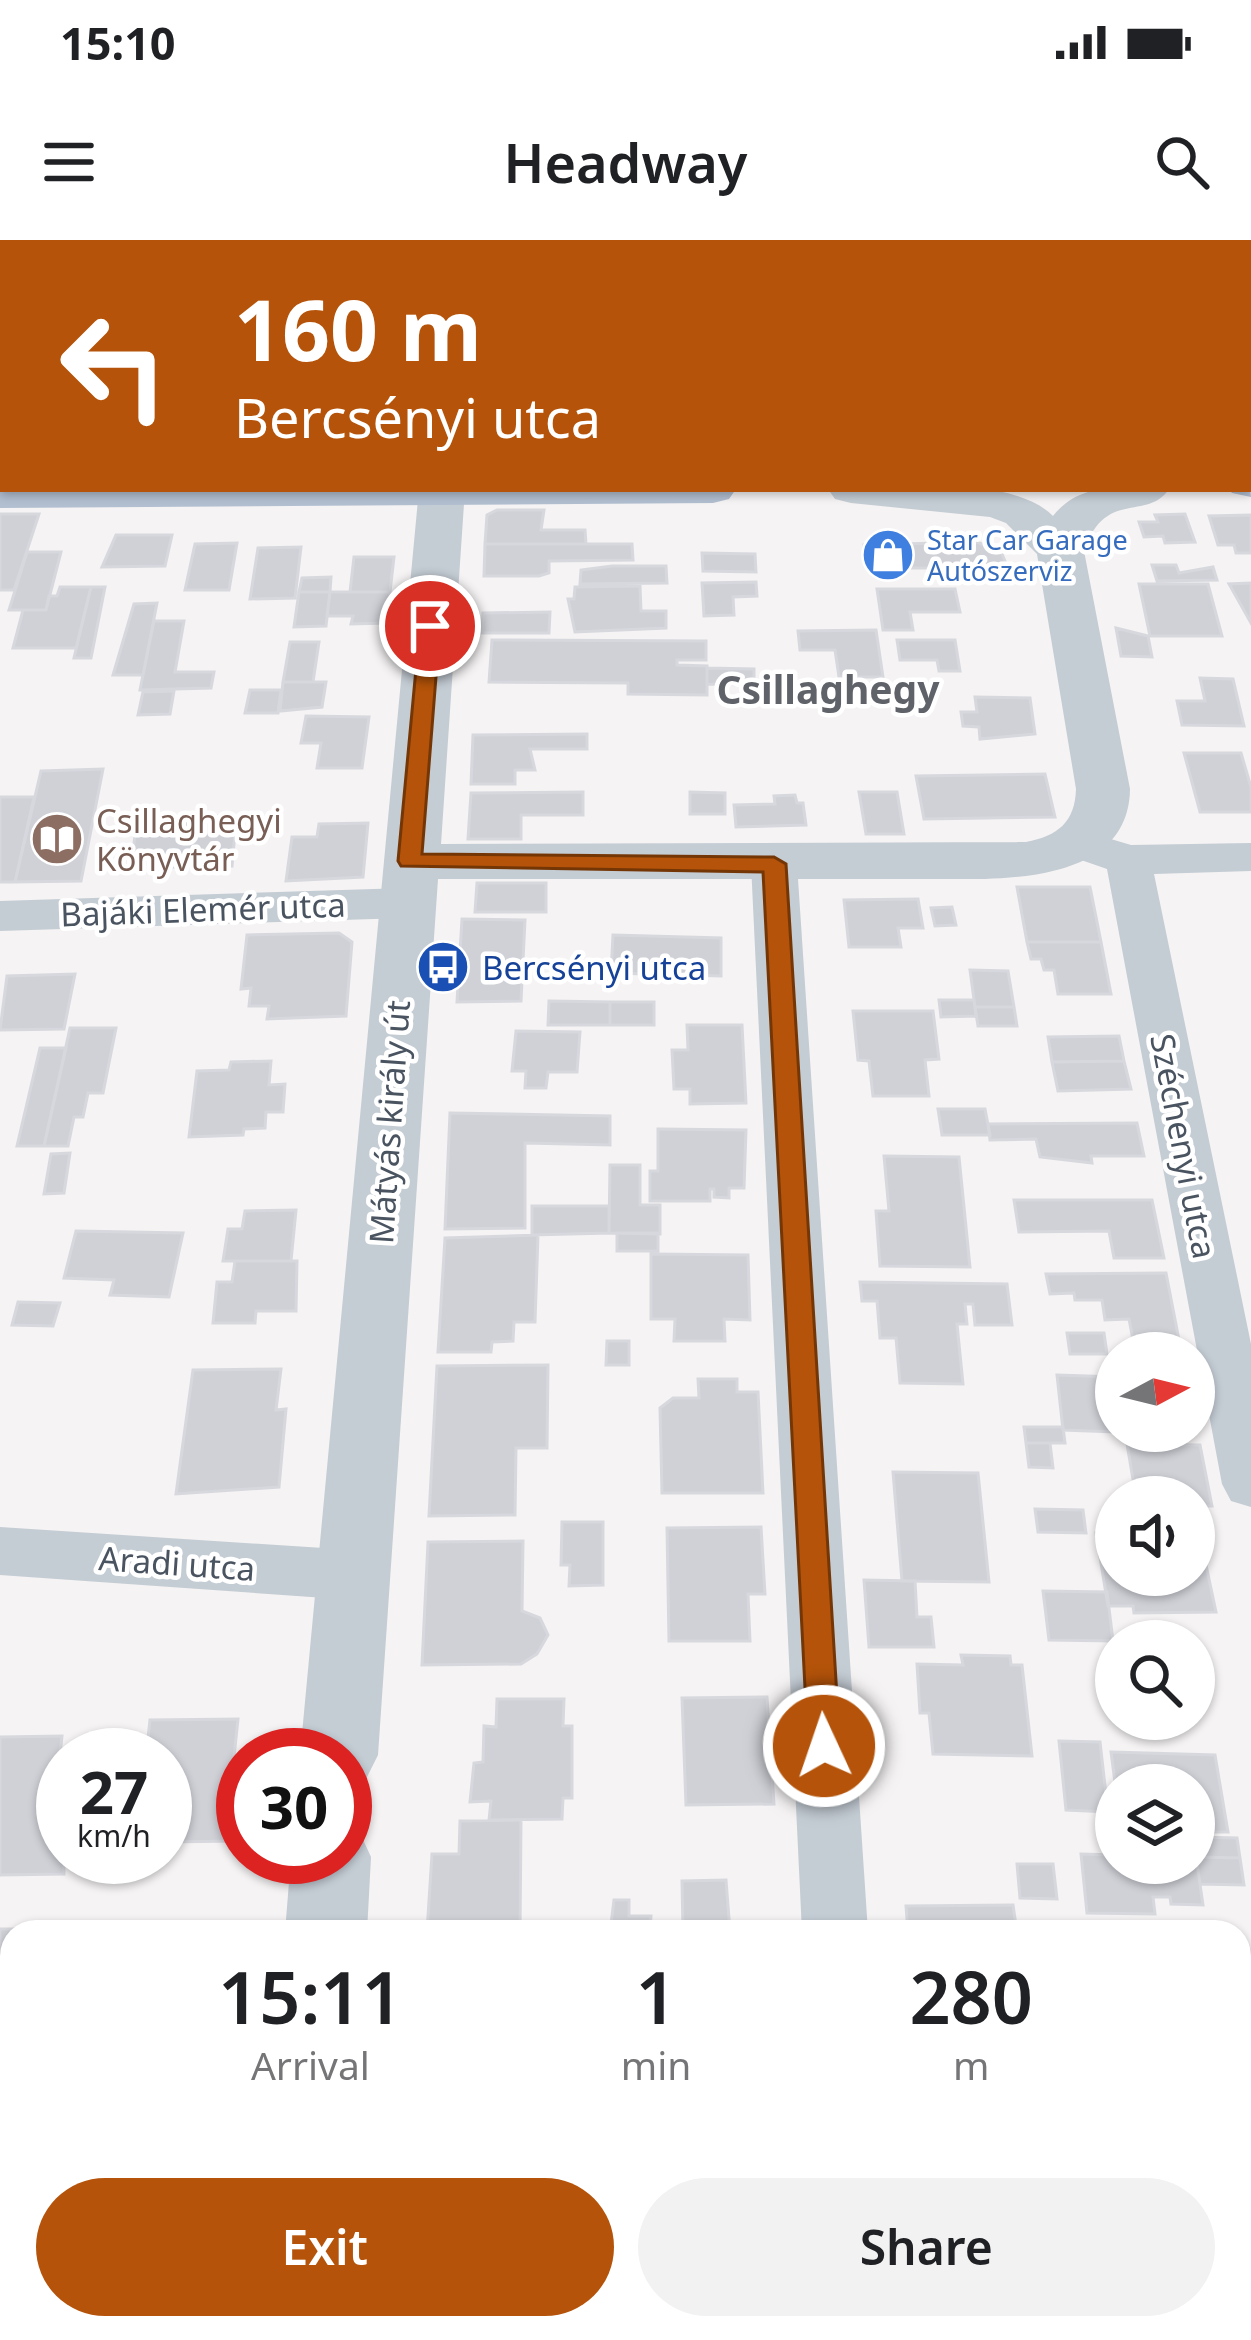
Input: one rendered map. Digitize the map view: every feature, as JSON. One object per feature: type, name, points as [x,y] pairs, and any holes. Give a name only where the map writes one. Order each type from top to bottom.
[{"type":"main road","points":[[0,494],[221,492]]},
{"type":"street","name":"Mátyás király út","points":[[341,1728],[442,492]]},
{"type":"street","points":[[880,492],[996,504],[1023,513],[1060,551]]},
{"type":"street","points":[[1067,848],[1093,831],[1104,813],[1060,551],[1067,524],[1079,510],[1136,492]]},
{"type":"street","points":[[408,882],[1067,848],[1128,860],[1251,857]]},
{"type":"street","name":"Széchenyi utca","points":[[1128,860],[1251,1484]]},
{"type":"street","points":[[774,864],[834,1920]]},
{"type":"street","name":"Bajáki Elemér utca","points":[[0,916],[408,882]]},
{"type":"street","name":"Aradi utca","points":[[0,1551],[354,1575]]},
{"type":"street","points":[[327,1920],[330,1884]]},
{"type":"building","points":[[497,510],[544,510],[541,530],[585,530],[586,544],[485,544],[487,515]]},
{"type":"building","points":[[0,514],[39,514],[14,590],[0,590]]},
{"type":"building","points":[[1185,514],[1195,542],[1165,543],[1163,536],[1144,537],[1139,522],[1158,522],[1155,515]]},
{"type":"building","points":[[1251,515],[1251,553],[1236,553],[1234,545],[1218,545],[1209,516]]},
{"type":"building","points":[[116,535],[172,535],[165,566],[102,567]]},
{"type":"building","points":[[977,542],[1001,552],[1008,568],[867,568],[864,545]]},
{"type":"building","points":[[237,543],[229,590],[185,590],[195,544]]},
{"type":"building","points":[[485,544],[632,544],[633,560],[549,561],[549,573],[539,576],[484,576]]},
{"type":"building","points":[[301,547],[295,598],[250,599],[258,548]]},
{"type":"building","points":[[27,552],[61,552],[46,610],[9,610]]},
{"type":"building","points":[[702,553],[755,554],[756,572],[703,571]]},
{"type":"building","points":[[354,557],[394,557],[390,592],[350,592]]},
{"type":"building","points":[[1152,565],[1176,565],[1179,573],[1213,567],[1217,580],[1157,581]]},
{"type":"building","points":[[666,566],[667,583],[580,584],[581,570]]},
{"type":"building","points":[[331,577],[330,592],[299,592],[302,578]]},
{"type":"building","points":[[756,582],[757,596],[733,597],[734,615],[704,616],[702,583]]},
{"type":"building","points":[[1251,583],[1251,623],[1229,584]]},
{"type":"building","points":[[1139,584],[1208,584],[1222,636],[1150,636]]},
{"type":"building","points":[[640,586],[641,611],[666,611],[666,628],[575,632],[568,599],[574,599],[575,587]]},
{"type":"building","points":[[60,587],[91,587],[76,648],[13,648],[23,610],[46,610],[49,596],[57,596]]},
{"type":"building","points":[[91,587],[105,587],[91,658],[74,658]]},
{"type":"building","points":[[877,589],[955,589],[960,612],[910,612],[913,630],[883,630]]},
{"type":"building","points":[[299,592],[330,592],[326,626],[294,627]]},
{"type":"building","points":[[330,592],[390,592],[387,623],[351,624],[353,616],[327,616]]},
{"type":"building","points":[[157,603],[143,675],[113,675],[134,604]]},
{"type":"building","points":[[550,612],[549,633],[482,633],[483,613]]},
{"type":"building","points":[[154,621],[184,621],[175,672],[214,672],[211,688],[140,690]]},
{"type":"building","points":[[1116,628],[1148,636],[1152,657],[1121,656]]},
{"type":"building","points":[[876,630],[883,677],[839,677],[835,650],[800,650],[798,631]]},
{"type":"building","points":[[492,640],[706,641],[706,660],[677,660],[677,665],[707,666],[707,695],[628,694],[628,683],[489,682]]},
{"type":"building","points":[[897,640],[955,640],[960,671],[939,671],[937,660],[900,660]]},
{"type":"building","points":[[290,642],[319,642],[313,682],[283,682]]},
{"type":"building","points":[[707,668],[754,669],[754,685],[707,684]]},
{"type":"building","points":[[1200,678],[1233,679],[1244,726],[1182,725],[1177,701],[1205,701]]},
{"type":"building","points":[[283,682],[326,682],[322,707],[280,711]]},
{"type":"building","points":[[250,690],[281,690],[278,713],[245,713]]},
{"type":"building","points":[[174,691],[170,714],[138,715],[143,692]]},
{"type":"building","points":[[975,697],[1030,698],[1035,734],[980,739],[979,727],[963,726],[961,712],[977,712]]},
{"type":"building","points":[[306,716],[369,717],[362,768],[317,768],[321,743],[301,743]]},
{"type":"building","points":[[587,734],[587,749],[530,749],[535,770],[515,770],[515,784],[471,784],[473,735]]},
{"type":"building","points":[[1184,753],[1241,753],[1251,787],[1251,812],[1200,812]]},
{"type":"building","name":"Csillaghegyi Könyvtár","points":[[103,769],[81,881],[15,882],[41,771]]},
{"type":"building","points":[[1045,774],[1055,817],[924,819],[916,776]]},
{"type":"building","points":[[583,792],[583,815],[521,815],[521,839],[468,839],[471,793]]},
{"type":"building","points":[[690,792],[725,793],[725,814],[690,814]]},
{"type":"building","points":[[859,792],[897,792],[904,834],[866,834]]},
{"type":"building","points":[[795,795],[797,803],[803,803],[806,825],[736,827],[734,805],[775,804],[774,796]]},
{"type":"building","points":[[0,797],[34,797],[15,882],[0,882]]},
{"type":"building","points":[[159,816],[219,816],[218,821],[236,821],[232,866],[131,868],[136,827],[148,819],[158,822]]},
{"type":"building","points":[[368,823],[363,877],[286,881],[292,837],[317,837],[319,824]]},
{"type":"building","points":[[477,883],[546,883],[546,912],[475,912]]},
{"type":"building","points":[[1017,887],[1090,887],[1101,942],[1027,942]]},
{"type":"building","points":[[918,899],[923,928],[898,928],[901,947],[849,947],[844,900]]},
{"type":"building","points":[[952,907],[956,925],[935,926],[931,908]]},
{"type":"building","points":[[462,919],[525,920],[521,1001],[457,1002]]},
{"type":"building","points":[[339,933],[352,942],[346,1016],[267,1019],[269,1006],[249,1006],[251,988],[241,989],[247,935]]},
{"type":"building","points":[[613,935],[721,938],[721,976],[611,973]]},
{"type":"building","points":[[1027,942],[1101,942],[1111,994],[1058,994],[1054,970],[1044,970],[1041,959],[1031,959]]},
{"type":"building","points":[[970,970],[1008,971],[1014,1007],[975,1007]]},
{"type":"building","points":[[75,974],[64,1029],[0,1030],[7,976]]},
{"type":"building","points":[[939,1000],[974,1000],[976,1016],[941,1017]]},
{"type":"building","points":[[549,1001],[610,1002],[610,1025],[548,1025]]},
{"type":"building","points":[[610,1002],[654,1002],[654,1025],[610,1025]]},
{"type":"building","points":[[975,1007],[1014,1007],[1017,1026],[978,1026]]},
{"type":"building","points":[[853,1011],[933,1011],[939,1059],[925,1060],[929,1096],[873,1096],[869,1061],[858,1060]]},
{"type":"building","points":[[687,1025],[742,1025],[746,1103],[690,1104],[690,1089],[674,1089],[672,1050],[688,1050]]},
{"type":"building","points":[[70,1028],[116,1028],[103,1093],[88,1093],[83,1117],[74,1117],[68,1146],[44,1146]]},
{"type":"building","points":[[516,1031],[580,1032],[577,1072],[548,1072],[546,1088],[525,1088],[526,1071],[512,1071]]},
{"type":"building","points":[[1119,1036],[1124,1061],[1052,1062],[1048,1037]]},
{"type":"building","points":[[40,1048],[66,1048],[44,1146],[17,1146]]},
{"type":"building","points":[[271,1061],[269,1085],[285,1084],[283,1112],[266,1112],[265,1128],[244,1129],[243,1135],[189,1137],[197,1071],[229,1070],[231,1062]]},
{"type":"building","points":[[1124,1061],[1131,1089],[1058,1091],[1052,1062]]},
{"type":"building","points":[[938,1109],[985,1109],[990,1135],[942,1135]]},
{"type":"building","points":[[450,1113],[610,1116],[610,1145],[525,1143],[525,1228],[445,1229]]},
{"type":"building","points":[[1137,1123],[1144,1156],[1091,1156],[1092,1163],[1040,1157],[1036,1139],[990,1140],[988,1124]]},
{"type":"building","points":[[658,1129],[746,1130],[744,1188],[729,1188],[729,1198],[714,1197],[710,1189],[710,1201],[650,1201],[650,1171],[658,1171]]},
{"type":"building","points":[[70,1153],[64,1193],[44,1194],[51,1154]]},
{"type":"building","points":[[884,1156],[959,1157],[970,1267],[880,1266],[876,1211],[889,1211]]},
{"type":"building","points":[[610,1165],[640,1165],[640,1205],[660,1205],[660,1234],[609,1233]]},
{"type":"building","points":[[1014,1200],[1152,1200],[1164,1258],[1114,1258],[1109,1231],[1019,1232]]},
{"type":"building","points":[[532,1206],[609,1206],[609,1233],[532,1235]]},
{"type":"building","points":[[296,1210],[291,1261],[223,1261],[228,1229],[242,1229],[245,1211]]},
{"type":"building","points":[[76,1231],[183,1233],[169,1297],[110,1295],[114,1280],[64,1278]]},
{"type":"building","points":[[617,1233],[658,1233],[658,1251],[617,1251]]},
{"type":"building","points":[[538,1235],[535,1322],[514,1322],[513,1341],[492,1342],[491,1352],[438,1352],[445,1238]]},
{"type":"building","points":[[651,1254],[748,1255],[750,1320],[724,1319],[725,1341],[674,1341],[675,1319],[651,1319]]},
{"type":"building","points":[[235,1261],[297,1261],[296,1311],[256,1311],[255,1323],[213,1323],[217,1282],[232,1282]]},
{"type":"building","points":[[1166,1273],[1177,1332],[1131,1332],[1129,1319],[1105,1320],[1102,1300],[1075,1300],[1074,1293],[1050,1294],[1046,1274]]},
{"type":"building","points":[[860,1282],[1007,1284],[1012,1325],[975,1325],[973,1304],[965,1304],[967,1324],[957,1324],[963,1384],[900,1383],[896,1338],[880,1338],[877,1301],[862,1301]]},
{"type":"building","points":[[18,1302],[60,1303],[53,1326],[12,1325]]},
{"type":"building","points":[[1067,1333],[1095,1333],[1095,1354],[1070,1354]]},
{"type":"building","points":[[607,1341],[629,1341],[629,1365],[606,1365]]},
{"type":"building","points":[[548,1365],[547,1448],[516,1448],[515,1515],[429,1516],[437,1366]]},
{"type":"building","points":[[281,1369],[276,1410],[286,1409],[279,1487],[176,1494],[193,1370]]},
{"type":"building","points":[[1057,1375],[1095,1376],[1095,1431],[1063,1430]]},
{"type":"building","points":[[698,1379],[737,1379],[737,1392],[758,1392],[763,1493],[662,1493],[660,1408],[673,1398],[699,1398]]},
{"type":"building","points":[[1024,1427],[1063,1427],[1065,1443],[1026,1443]]},
{"type":"building","points":[[1026,1443],[1050,1443],[1053,1468],[1029,1467]]},
{"type":"building","points":[[1128,1452],[1201,1452],[1206,1476],[1132,1476]]},
{"type":"building","points":[[893,1472],[978,1473],[989,1582],[902,1581]]},
{"type":"building","points":[[1035,1509],[1083,1510],[1086,1533],[1038,1532]]},
{"type":"building","points":[[562,1522],[603,1522],[603,1585],[569,1586],[570,1565],[561,1565]]},
{"type":"building","points":[[761,1527],[765,1594],[748,1594],[750,1641],[669,1641],[667,1528]]},
{"type":"building","points":[[523,1541],[522,1611],[540,1618],[548,1635],[537,1654],[521,1664],[422,1665],[428,1542]]},
{"type":"building","points":[[864,1580],[915,1581],[917,1617],[931,1617],[934,1647],[869,1647]]},
{"type":"building","points":[[1043,1591],[1107,1596],[1110,1620],[1095,1620],[1095,1641],[1049,1640]]},
{"type":"building","points":[[1106,1596],[1213,1596],[1216,1612],[1134,1613],[1133,1606],[1108,1606]]},
{"type":"building","points":[[961,1655],[1010,1656],[1011,1665],[1022,1665],[1032,1756],[933,1754],[929,1713],[920,1713],[917,1664],[963,1665]]},
{"type":"building","points":[[767,1697],[774,1804],[686,1805],[682,1698]]},
{"type":"building","points":[[497,1699],[564,1699],[563,1726],[572,1726],[572,1798],[563,1798],[562,1819],[489,1820],[491,1801],[470,1802],[474,1763],[483,1762],[484,1726],[496,1727]]},
{"type":"building","points":[[238,1719],[237,1728],[216,1728],[216,1841],[192,1842],[192,1728],[149,1728],[150,1720]]},
{"type":"building","points":[[36,1736],[36,1874],[0,1875],[0,1737]]},
{"type":"building","points":[[1059,1741],[1100,1742],[1103,1764],[1095,1764],[1095,1811],[1066,1810]]},
{"type":"building","points":[[1111,1752],[1215,1755],[1228,1832],[1215,1832],[1215,1764],[1113,1764]]},
{"type":"building","points":[[521,1820],[520,1920],[428,1920],[432,1854],[459,1854],[460,1821]]},
{"type":"building","points":[[1215,1837],[1237,1838],[1240,1858],[1215,1857]]},
{"type":"building","points":[[1081,1854],[1095,1854],[1095,1884],[1200,1884],[1203,1905],[1171,1904],[1170,1897],[1153,1897],[1155,1914],[1087,1913]]},
{"type":"building","points":[[1215,1857],[1240,1858],[1244,1885],[1200,1884],[1215,1884]]},
{"type":"building","points":[[1017,1864],[1053,1864],[1057,1899],[1020,1898]]},
{"type":"building","points":[[726,1880],[729,1920],[683,1920],[682,1881]]},
{"type":"building","points":[[614,1900],[629,1900],[629,1916],[651,1916],[651,1920],[612,1920]]},
{"type":"building","points":[[1013,1905],[1015,1920],[907,1920],[906,1906]]},
{"type":"place","name":"Star Car Garage Autószerviz","points":[[888,555]]},
{"type":"place","name":"Csillaghegyi Könyvtár","points":[[57,839]]},
{"type":"place","name":"Bercsényi utca","points":[[443,967]]},
{"type":"district","name":"Csillaghegy","points":[[828,688]]},
{"type":"route","points":[[430,626],[410,861],[774,864],[824,1746]]}]
